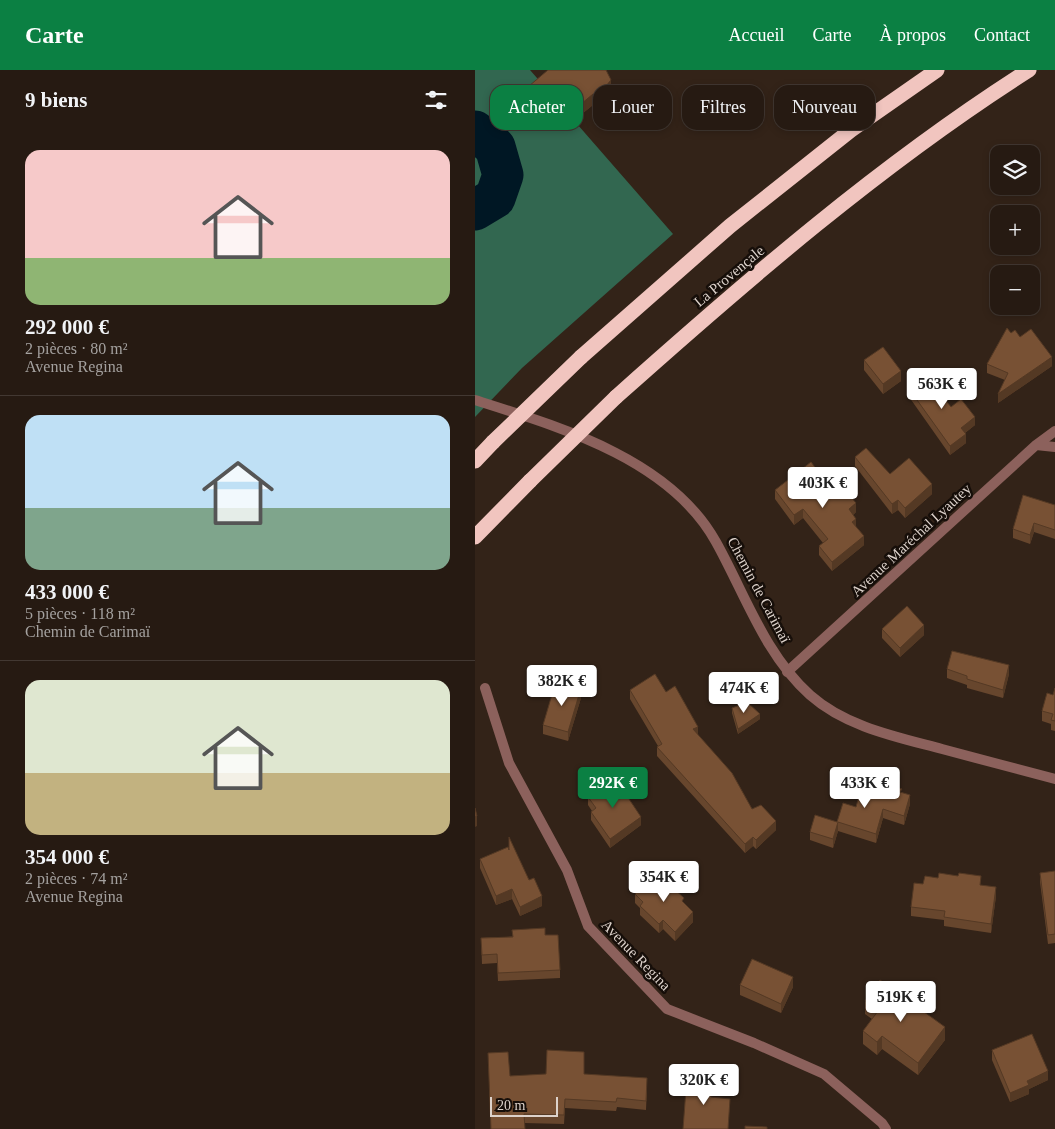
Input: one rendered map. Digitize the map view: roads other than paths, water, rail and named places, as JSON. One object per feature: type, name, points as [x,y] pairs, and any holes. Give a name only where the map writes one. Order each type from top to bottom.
[{"type":"highway","points":[[475,461],[581,357],[730,226],[851,130],[937,70]]},
{"type":"highway","name":"La Provençale","points":[[475,537],[530,480],[616,397],[795,242],[905,158],[1029,70]]},
{"type":"street","name":"Chemin de Carimaï","points":[[475,400],[549,423],[630,460],[665,484],[697,515],[715,540],[760,627],[787,672],[811,696],[843,717],[902,738],[1055,779]]},
{"type":"street","name":"Avenue Maréchal Lyautey","points":[[787,672],[1036,445],[1055,430]]},
{"type":"street","points":[[1036,445],[1055,447]]},
{"type":"street","name":"Avenue Regina","points":[[485,688],[509,763],[567,870],[588,926],[667,1009],[754,1042],[824,1074],[882,1123],[886,1129]]},
{"type":"waterway","points":[[475,131],[495,147],[503,175],[495,198],[475,210]]}]
